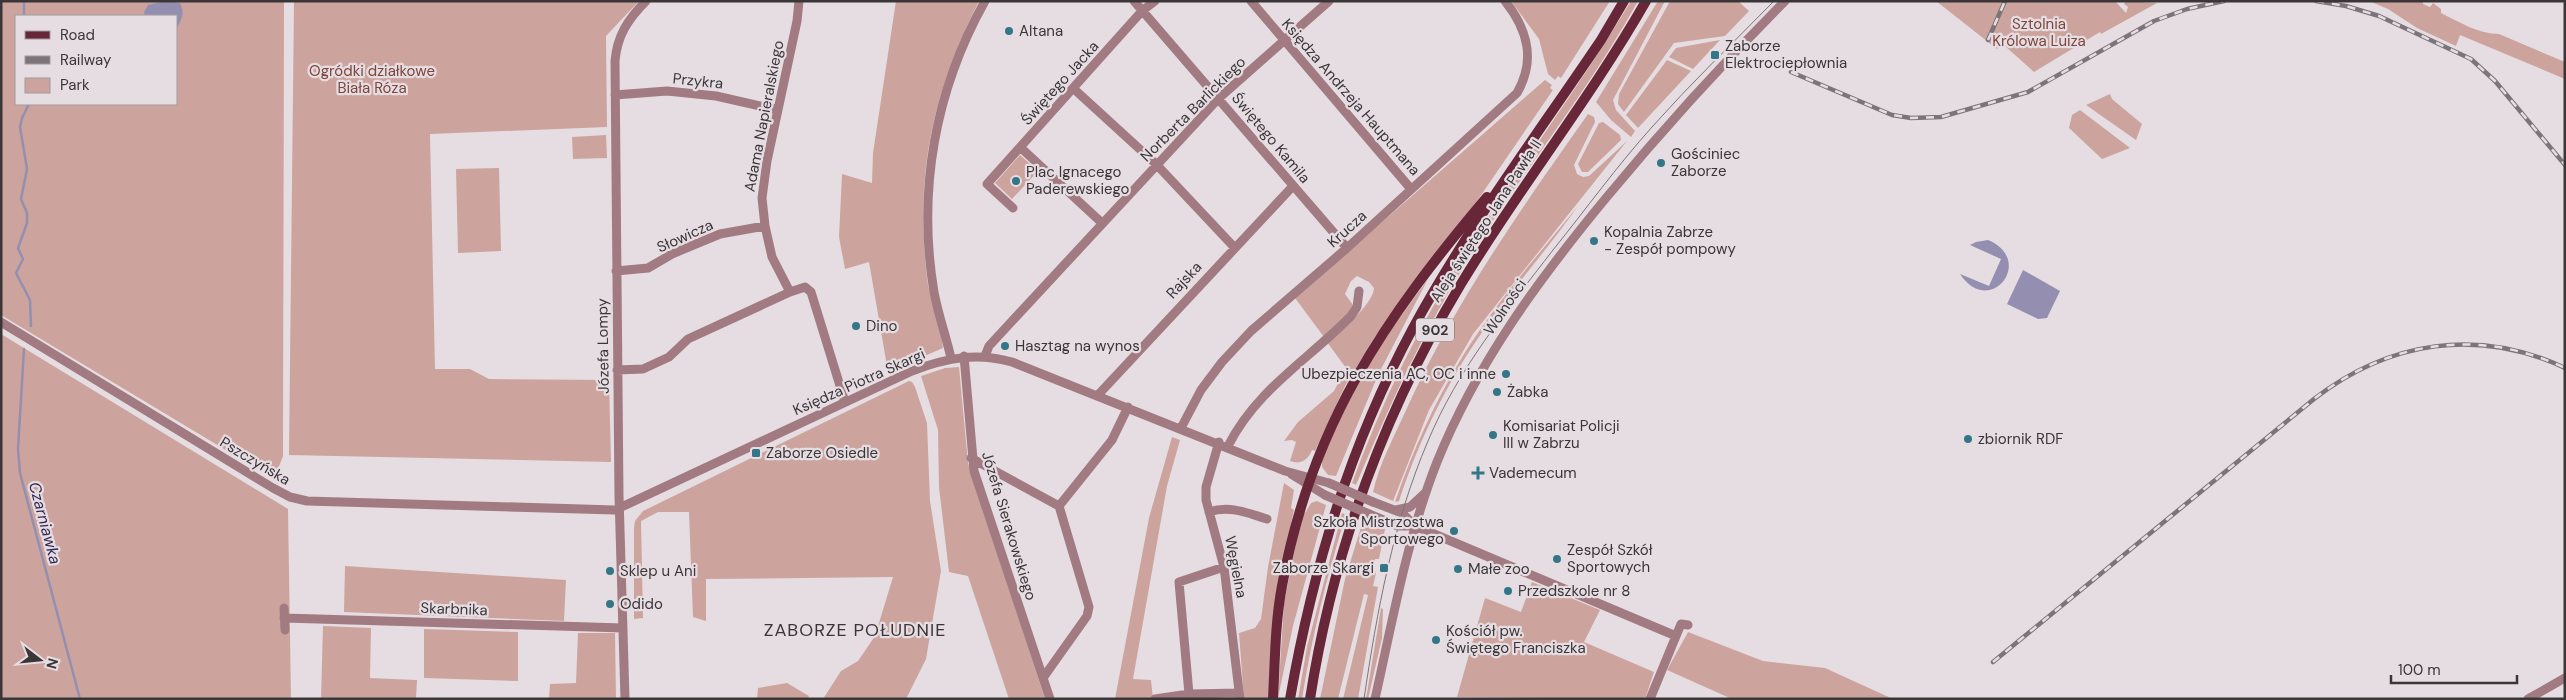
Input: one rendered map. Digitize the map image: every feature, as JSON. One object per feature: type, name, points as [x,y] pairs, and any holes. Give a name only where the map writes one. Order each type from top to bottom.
[{"type":"main road","name":"Aleja świętego Jana Pawła II","points":[[1290,699],[1303,624],[1323,548],[1339,498],[1365,431],[1413,329],[1451,262],[1601,40],[1624,1]]},
{"type":"main road","name":"Aleja świętego Jana Pawła II","points":[[1310,699],[1324,623],[1357,504],[1385,433],[1419,360],[1485,246],[1618,49],[1646,1]]},
{"type":"main road","points":[[1273,699],[1282,587],[1293,531],[1308,481],[1337,410],[1378,337],[1452,240],[1519,160]]},
{"type":"street","name":"Józefa Lompy","points":[[625,699],[617,370],[615,61],[619,37],[626,23],[646,1]]},
{"type":"street","name":"Adama Napieralskiego","points":[[790,292],[772,257],[765,226],[762,198],[797,21],[799,1]]},
{"type":"street","points":[[951,358],[934,293],[929,257],[927,201],[930,159],[940,111],[954,64],[985,1]]},
{"type":"street","name":"Świętego Kamila","points":[[1134,1],[1347,248]]},
{"type":"street","name":"Świętego Jacka","points":[[1013,208],[987,184],[1142,11],[1155,1]]},
{"type":"street","name":"Księdza Andrzeja Hauptmana","points":[[1250,1],[1411,189]]},
{"type":"street","name":"Norberta Barlickiego","points":[[985,356],[990,346],[1156,164],[1219,98],[1329,1]]},
{"type":"street","name":"Krucza","points":[[1182,428],[1201,390],[1222,362],[1251,331],[1347,248],[1517,93],[1527,73],[1529,51],[1521,23],[1505,1]]},
{"type":"street","name":"Wolności","points":[[1375,699],[1415,526],[1438,460],[1480,372],[1531,292],[1636,162],[1704,85],[1785,1]]},
{"type":"street","points":[[1074,89],[1156,164],[1234,247]]},
{"type":"street","name":"Przykra","points":[[615,96],[667,91],[716,96],[778,110]]},
{"type":"street","points":[[1020,147],[1102,223]]},
{"type":"street","name":"Rajska","points":[[1098,395],[1234,247],[1293,186]]},
{"type":"street","name":"Słowicza","points":[[616,271],[648,268],[672,254],[720,234],[765,226]]},
{"type":"street","points":[[617,370],[643,369],[668,357],[688,339],[790,292],[805,287],[811,292],[845,402]]},
{"type":"street","name":"Węgielna","points":[[1239,696],[1224,567],[1209,512],[1206,487],[1223,444],[1272,386],[1351,316],[1357,307],[1359,291]]},
{"type":"street","name":"Pszczyńska","points":[[1,322],[273,488],[296,499],[319,502],[603,511],[620,509]]},
{"type":"street","name":"Józefa Sierakowskiego","points":[[964,356],[971,458],[1050,699]]},
{"type":"street","name":"Księdza Piotra Skargi","points":[[620,509],[912,371],[951,358],[985,356],[1012,362],[1223,444],[1308,481],[1324,495],[1398,526],[1415,526]]},
{"type":"street","points":[[1059,506],[1112,440],[1128,407]]},
{"type":"street","points":[[971,458],[1059,506],[1089,607],[1087,616],[1043,678]]},
{"type":"street","name":"Księdza Piotra Skargi","points":[[1308,481],[1329,483],[1393,510],[1409,518],[1415,526]]},
{"type":"street","points":[[1393,510],[1410,507],[1427,491]]},
{"type":"street","points":[[1209,512],[1222,508],[1231,508],[1267,519]]},
{"type":"street","points":[[1398,526],[1404,532],[1410,547]]},
{"type":"street","points":[[1415,526],[1676,636]]},
{"type":"street","points":[[1190,694],[1179,582],[1224,567]]},
{"type":"street","points":[[284,608],[285,630]]},
{"type":"street","name":"Skarbnika","points":[[284,618],[624,628]]},
{"type":"street","points":[[1650,699],[1681,624],[1688,625]]},
{"type":"street","points":[[2528,699],[2565,678]]},
{"type":"street","points":[[1155,699],[1190,694],[1239,696]]},
{"type":"green space","points":[[1,1],[284,1],[283,456],[274,479],[1,315]]},
{"type":"green space","name":"Ogródki działkowe Biała Róza","points":[[294,1],[639,1],[606,36],[607,127],[430,134],[435,369],[470,369],[489,379],[609,380],[611,462],[289,455]]},
{"type":"green space","points":[[896,1],[979,1],[949,69],[931,135],[926,169],[923,204],[927,278],[943,348],[888,372],[869,262],[845,269],[839,237],[842,174],[872,183],[873,153]]},
{"type":"green space","points":[[1511,1],[1610,1],[1561,78],[1558,76],[1555,80],[1548,74],[1539,39]]},
{"type":"green space","points":[[1631,1],[1638,1],[1600,65],[1495,217],[1441,306],[1410,364],[1356,485],[1352,483],[1376,423],[1403,364],[1449,280],[1486,220],[1591,65]]},
{"type":"green space","points":[[1658,1],[1665,1],[1613,100],[1616,110],[1635,131],[1631,137],[1611,120],[1596,102]]},
{"type":"green space","points":[[1670,1],[1738,1],[1749,11],[1725,36],[1674,43],[1624,112],[1618,104],[1619,94]]},
{"type":"green space","name":"Sztolnia Królowa Luiza","points":[[1936,1],[2115,1],[2126,13],[2128,7],[2124,4],[2126,1],[2157,3],[2101,34],[2100,32],[2034,72],[2005,46],[2001,40],[1997,49]]},
{"type":"green space","points":[[2369,1],[2423,1],[2423,4],[2430,7],[2433,3],[2441,9],[2441,13],[2469,27],[2499,34],[2565,62],[2565,79],[2460,35],[2456,46],[2417,28],[2388,9]]},
{"type":"green space","points":[[1720,40],[1693,69],[1669,57],[1676,48]]},
{"type":"green space","points":[[1667,60],[1691,71],[1638,128],[1626,115]]},
{"type":"green space","points":[[1545,80],[1552,85],[1550,88],[1553,90],[1477,201],[1374,338],[1345,386],[1315,451],[1312,450],[1306,459],[1301,462],[1290,461],[1296,442],[1292,440],[1284,441],[1298,422],[1334,391],[1346,368],[1327,342],[1362,310],[1372,295],[1374,288],[1369,282],[1357,276],[1351,281],[1345,294],[1353,305],[1353,309],[1324,337],[1295,298]]},
{"type":"green space","points":[[2110,94],[2112,99],[2142,124],[2136,140],[2086,105]]},
{"type":"green space","points":[[2080,110],[2130,148],[2102,159],[2069,128],[2072,115]]},
{"type":"green space","points":[[1588,114],[1594,117],[1595,122],[1574,165],[1577,174],[1583,177],[1589,176],[1627,141],[1473,334],[1429,410],[1393,501],[1373,492],[1388,450],[1446,331],[1490,257]]},
{"type":"green space","points":[[1603,122],[1620,135],[1621,140],[1588,172],[1582,172],[1578,164],[1599,123]]},
{"type":"green space","points":[[606,135],[607,158],[573,159],[572,137]]},
{"type":"green space","name":"Plac Ignacego Paderewskiego","points":[[1020,155],[1038,171],[1012,199],[995,183]]},
{"type":"green space","points":[[499,168],[501,251],[458,253],[456,169]]},
{"type":"green space","points":[[1578,206],[1475,342],[1462,363],[1426,430],[1399,501],[1395,502],[1425,426],[1464,354],[1504,297]]},
{"type":"green space","points":[[1428,279],[1378,375],[1336,476],[1328,475],[1322,467],[1322,454],[1371,357]]},
{"type":"green space","points":[[1,334],[288,509],[291,699],[1,699]]},
{"type":"green space","points":[[959,367],[968,463],[1045,699],[1009,699],[968,576],[949,572],[939,487],[938,430],[921,376],[945,368]]},
{"type":"green space","points":[[909,381],[915,387],[927,423],[930,501],[941,571],[926,659],[906,699],[823,699],[841,671],[858,661],[875,636],[893,577],[706,579],[706,621],[693,617],[689,512],[658,512],[641,521],[643,618],[634,619],[634,528],[635,521],[643,511]]},
{"type":"green space","points":[[1172,437],[1180,440],[1167,486],[1133,679],[1151,680],[1153,699],[1115,699],[1149,518]]},
{"type":"green space","points":[[1284,483],[1294,490],[1291,508],[1294,510],[1285,551],[1269,699],[1244,699],[1239,633],[1255,628],[1261,619],[1268,567]]},
{"type":"green space","points":[[1317,501],[1326,505],[1293,626],[1278,698],[1284,603],[1302,513],[1305,513],[1311,503]]},
{"type":"green space","points":[[1342,513],[1346,515],[1310,652],[1302,699],[1298,699],[1307,647]]},
{"type":"green space","points":[[1363,521],[1385,529],[1379,559],[1375,559],[1372,571],[1376,573],[1373,586],[1378,587],[1358,699],[1343,699],[1368,595],[1364,594],[1338,699],[1320,699],[1345,579]]},
{"type":"green space","points":[[345,566],[566,580],[564,621],[344,612]]},
{"type":"green space","points":[[1532,582],[1600,610],[1584,642],[1654,672],[1645,699],[1457,697],[1485,598],[1521,612]]},
{"type":"green space","points":[[1381,608],[1383,609],[1382,638],[1368,699],[1366,699]]},
{"type":"green space","points":[[323,626],[371,628],[370,678],[417,680],[416,699],[321,699]]},
{"type":"green space","points":[[424,629],[518,632],[518,681],[424,678]]},
{"type":"green space","points":[[1688,632],[1763,661],[1825,668],[1893,699],[1732,699],[1667,670]]},
{"type":"green space","points":[[578,633],[615,633],[616,699],[549,699],[550,684],[576,683]]},
{"type":"green space","points":[[787,683],[809,696],[808,699],[757,699],[758,688]]},
{"type":"shaded area","points":[[166,1],[180,3],[182,16],[178,26],[178,15],[145,15],[144,12],[148,5]]},
{"type":"shaded area","points":[[1988,240],[2002,249],[2008,260],[2008,271],[2003,281],[1995,288],[1984,290],[1972,286],[1960,274],[1989,286],[2001,259],[1970,245]]},
{"type":"shaded area","points":[[2023,270],[2060,291],[2047,318],[2038,319],[2007,304]]},
{"type":"waterway","name":"Czarniawka","points":[[24,1],[24,15]]},
{"type":"waterway","name":"Czarniawka","points":[[28,105],[20,127],[27,169],[21,199],[27,213],[27,223],[18,248],[23,259],[16,273],[30,300],[31,326]]},
{"type":"waterway","name":"Czarniawka","points":[[24,349],[18,449],[20,473],[80,699]]},
{"type":"tram line","points":[[1364,699],[1381,600],[1405,504],[1428,441],[1468,365],[1501,318],[1626,157],[1682,95],[1774,1]]},
{"type":"railway","points":[[1988,40],[2005,1]]},
{"type":"railway","points":[[1791,72],[1892,115],[1911,118],[1941,117],[2028,92],[2154,21],[2187,9],[2224,1]]},
{"type":"railway","points":[[2316,1],[2346,6],[2379,16],[2471,59],[2495,81],[2565,165]]},
{"type":"railway","points":[[1993,662],[2314,399],[2343,379],[2373,364],[2403,353],[2435,346],[2467,344],[2500,347],[2532,355],[2565,368]]},
{"type":"place","name":"Altana","points":[[1009,31]]},
{"type":"place","name":"Zaborze Elektrociepłownia","points":[[1715,55]]},
{"type":"place","name":"Gościniec Zaborze","points":[[1661,163]]},
{"type":"place","name":"Plac Ignacego Paderewskiego","points":[[1016,181]]},
{"type":"place","name":"Kopalnia Zabrze - Zespół pompowy","points":[[1594,241]]},
{"type":"place","name":"Dino","points":[[856,326]]},
{"type":"place","name":"Hasztag na wynos","points":[[1005,346]]},
{"type":"place","name":"Ubezpieczenia AC, OC i inne","points":[[1506,374]]},
{"type":"place","name":"Żabka","points":[[1497,392]]},
{"type":"place","name":"Komisariat Policji III w Zabrzu","points":[[1493,435]]},
{"type":"place","name":"zbiornik RDF","points":[[1968,439]]},
{"type":"place","name":"Zaborze Osiedle","points":[[756,453]]},
{"type":"place","name":"Vademecum","points":[[1478,473]]},
{"type":"place","name":"Szkoła Mistrzostwa Sportowego","points":[[1454,531]]},
{"type":"place","name":"Zespół Szkół Sportowych","points":[[1557,559]]},
{"type":"place","name":"Zaborze Skargi","points":[[1384,568]]},
{"type":"place","name":"Małe zoo","points":[[1458,569]]},
{"type":"place","name":"Sklep u Ani","points":[[610,571]]},
{"type":"place","name":"Przedszkole nr 8","points":[[1508,591]]},
{"type":"place","name":"Odido","points":[[610,604]]},
{"type":"place","name":"Kościół pw. Świętego Franciszka","points":[[1436,640]]},
{"type":"district","name":"ZABORZE POŁUDNIE","points":[[855,630]]}]
